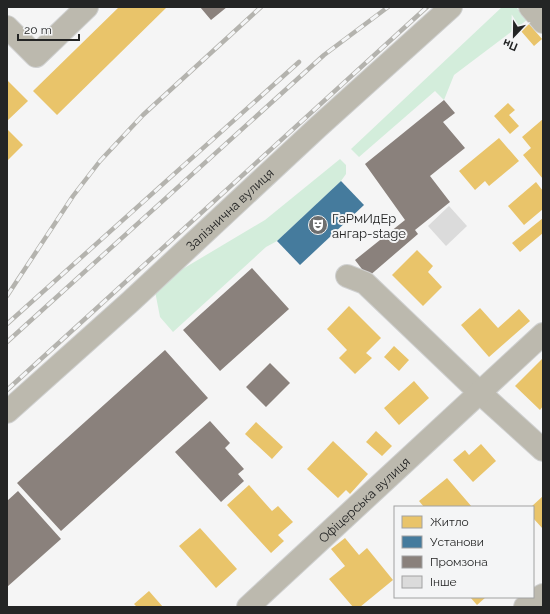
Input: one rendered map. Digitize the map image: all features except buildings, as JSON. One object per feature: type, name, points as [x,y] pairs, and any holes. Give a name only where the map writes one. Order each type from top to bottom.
[{"type":"street","points":[[7,27],[36,56],[87,7]]},
{"type":"street","name":"Залізнична вулиця","points":[[7,412],[130,302],[318,127],[451,7]]},
{"type":"street","points":[[530,7],[543,22]]},
{"type":"street","points":[[347,276],[365,282],[479,392],[543,450]]},
{"type":"street","name":"Офіцерська вулиця","points":[[248,607],[543,334]]},
{"type":"street","points":[[525,607],[543,595]]},
{"type":"green space","points":[[502,7],[516,7],[527,20],[454,75],[444,100],[435,91],[359,157],[351,149]]},
{"type":"green space","points":[[340,159],[346,165],[346,174],[341,181],[277,241],[266,247],[173,332],[160,317],[154,286],[265,220]]},
{"type":"railway","points":[[7,296],[73,196],[100,161],[143,115],[261,7]]},
{"type":"railway","points":[[7,342],[324,55],[388,7]]},
{"type":"railway","points":[[7,390],[427,7]]},
{"type":"railway","points":[[7,324],[299,62]]},
{"type":"place","name":"ГаРмИдЕр ангар-stage","points":[[318,225]]}]
